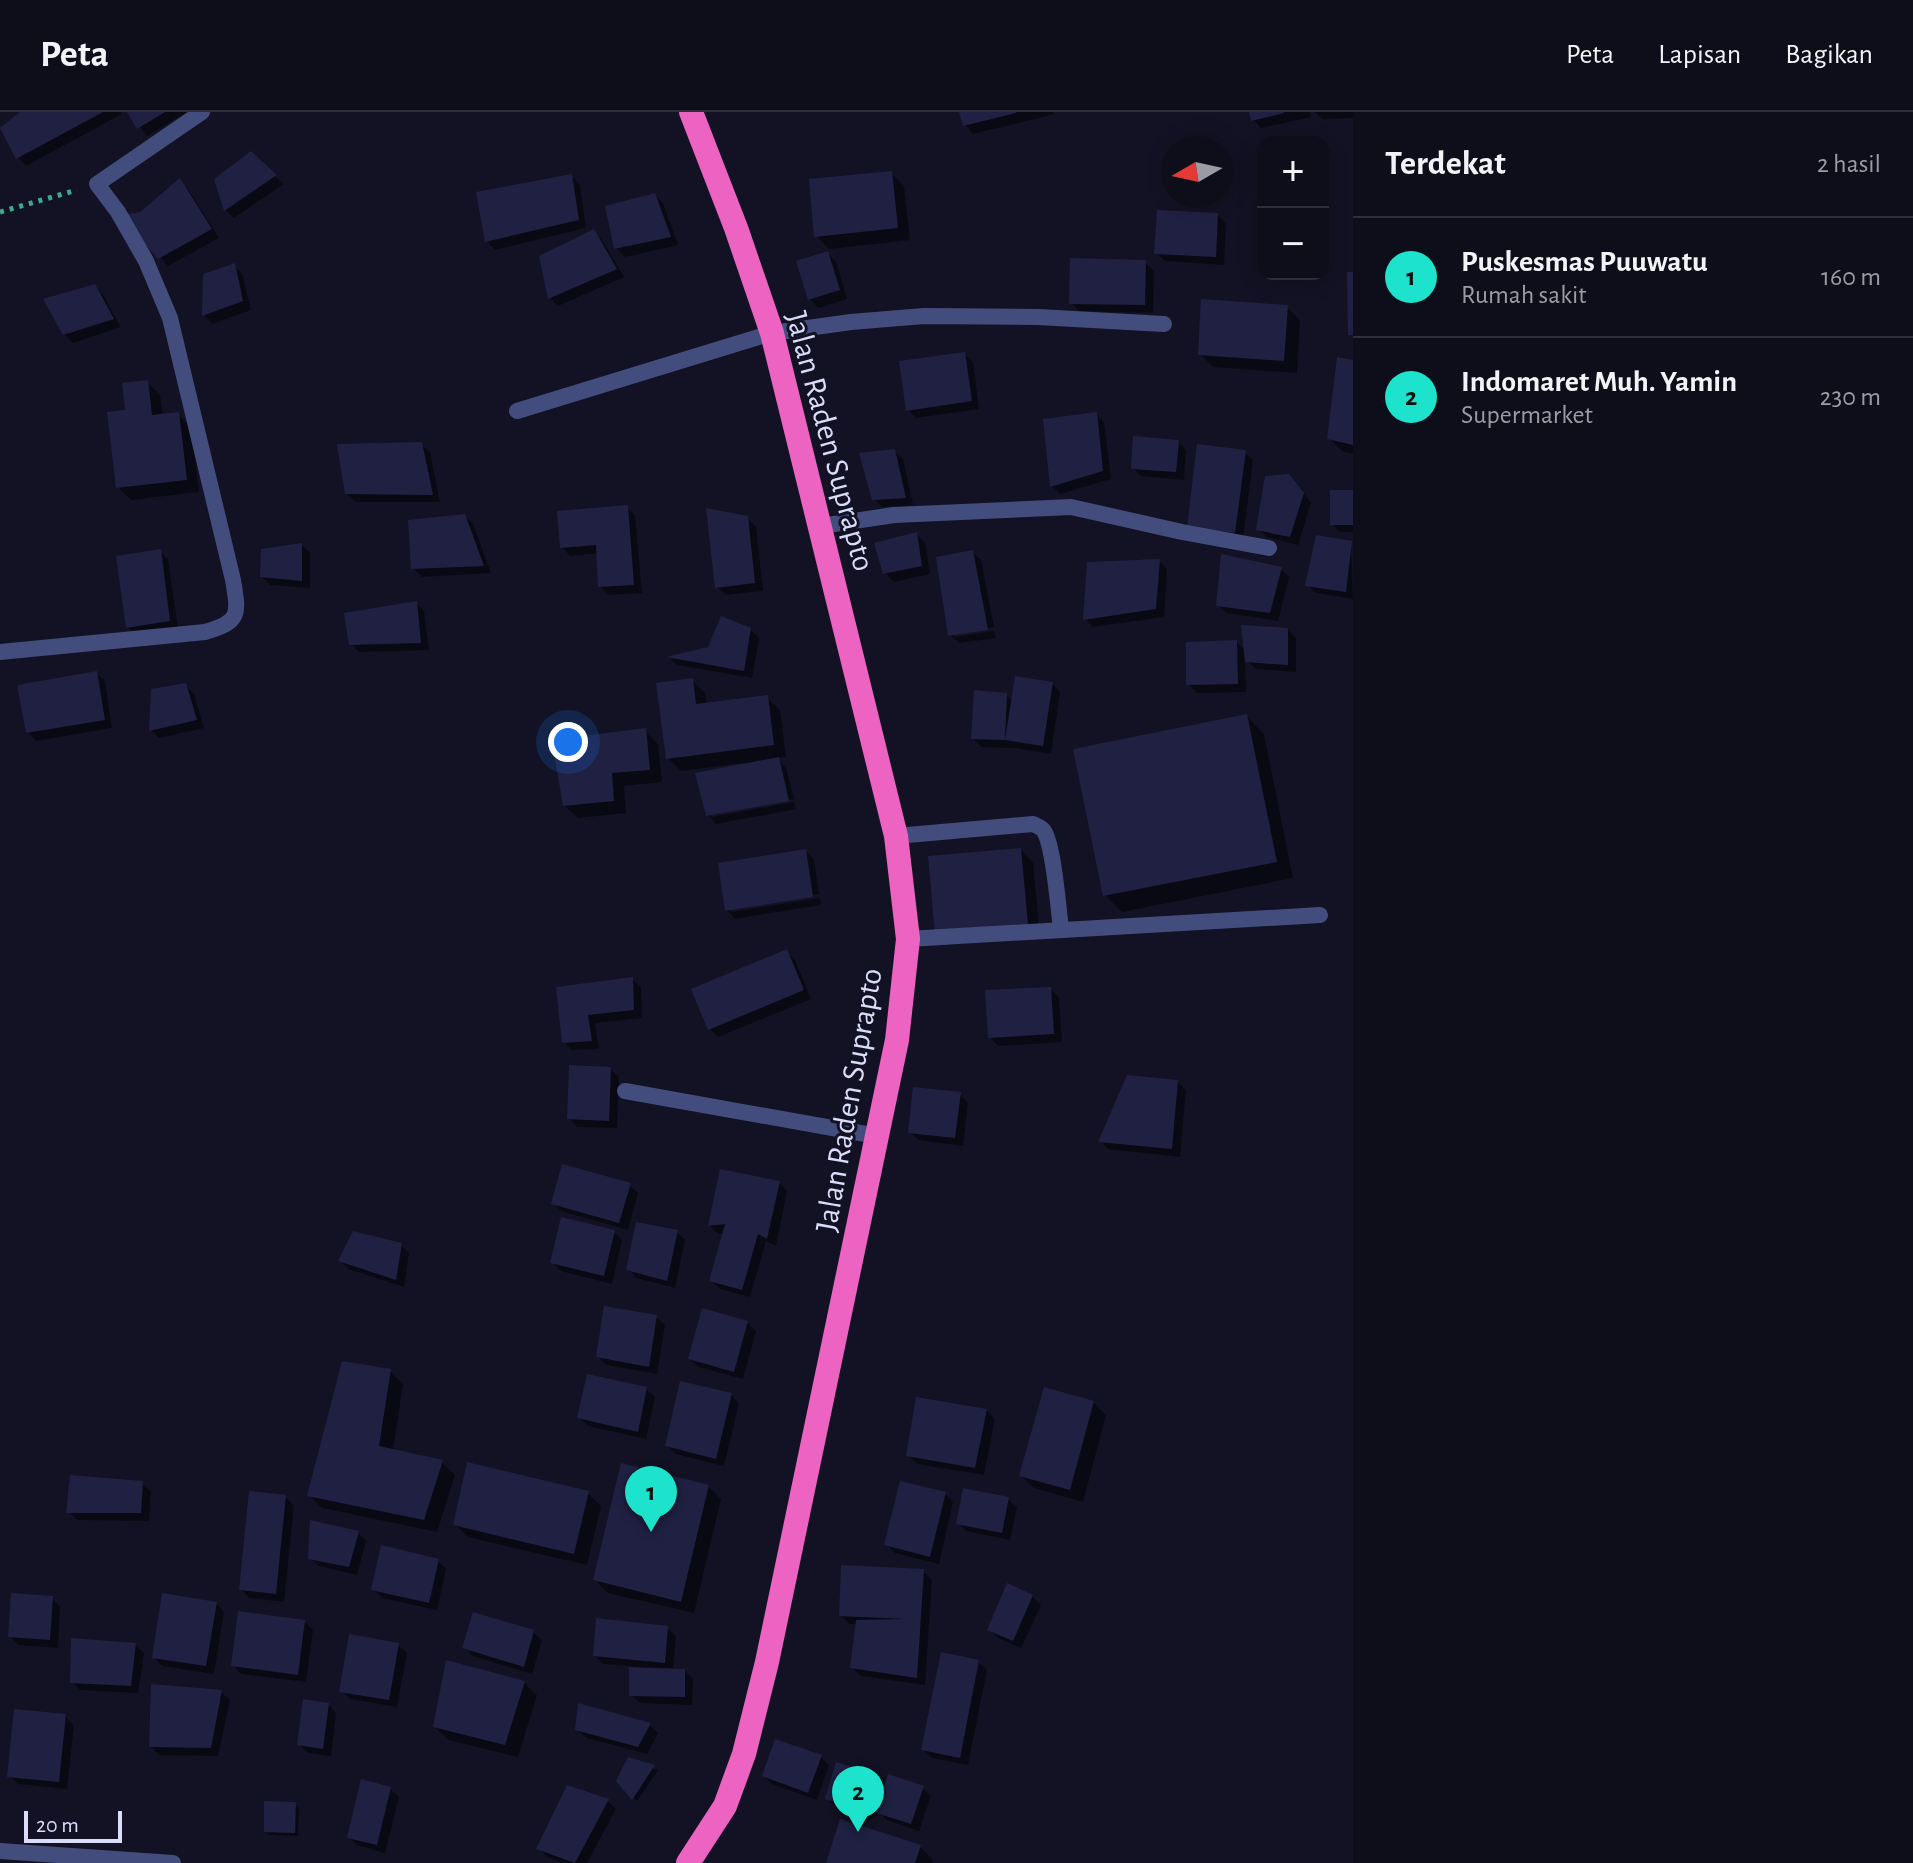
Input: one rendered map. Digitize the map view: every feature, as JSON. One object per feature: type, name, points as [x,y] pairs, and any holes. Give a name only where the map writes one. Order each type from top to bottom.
[{"type":"highway","name":"Jalan Raden Suprapto","points":[[688,1863],[725,1806],[744,1754],[767,1662],[897,1040],[908,939],[896,836],[772,333],[695,113]]},
{"type":"street","points":[[0,652],[205,632],[228,626],[235,616],[237,602],[233,580],[170,318],[146,261],[118,212],[97,184],[202,112]]},
{"type":"street","points":[[517,411],[772,333],[924,316],[1038,317],[1164,324]]},
{"type":"street","points":[[821,526],[894,515],[1071,507],[1269,548]]},
{"type":"street","points":[[896,836],[1033,824],[1039,827],[1044,831],[1049,845],[1061,928]]},
{"type":"street","points":[[908,939],[1320,915]]},
{"type":"street","points":[[625,1091],[877,1136]]},
{"type":"street","points":[[0,1851],[173,1863]]},
{"type":"path","points":[[0,212],[97,184]]},
{"type":"building","points":[[20,112],[103,112],[16,159],[0,128]]},
{"type":"building","points":[[127,112],[165,112],[137,129]]},
{"type":"building","points":[[959,112],[1016,112],[1016,113],[963,126]]},
{"type":"building","points":[[1249,112],[1284,112],[1284,113],[1251,121]]},
{"type":"building","points":[[251,151],[277,175],[224,211],[214,179]]},
{"type":"building","points":[[892,171],[898,228],[814,237],[809,179]]},
{"type":"building","points":[[572,174],[579,220],[485,242],[476,192]]},
{"type":"building","points":[[180,178],[212,229],[158,259],[120,216],[140,212]]},
{"type":"building","points":[[655,193],[671,237],[614,249],[605,206]]},
{"type":"building","points":[[1157,210],[1218,213],[1216,257],[1154,254]]},
{"type":"building","points":[[594,229],[617,269],[548,299],[539,256]]},
{"type":"building","points":[[828,251],[840,290],[808,300],[796,261]]},
{"type":"building","points":[[1070,258],[1146,260],[1145,305],[1069,304]]},
{"type":"building","points":[[235,263],[243,301],[202,316],[203,274]]},
{"type":"building","points":[[1347,272],[1353,272],[1353,335],[1348,335]]},
{"type":"building","points":[[95,284],[114,319],[63,335],[43,299]]},
{"type":"building","points":[[1201,299],[1288,305],[1284,361],[1198,355]]},
{"type":"building","points":[[965,352],[972,401],[906,411],[899,361]]},
{"type":"building","points":[[1337,357],[1353,360],[1353,445],[1327,439]]},
{"type":"building","points":[[148,380],[152,415],[179,412],[187,480],[116,488],[107,412],[125,410],[122,383]]},
{"type":"building","points":[[1097,412],[1103,471],[1050,487],[1043,419]]},
{"type":"building","points":[[1133,436],[1179,440],[1176,472],[1131,469]]},
{"type":"building","points":[[422,442],[433,495],[345,494],[337,444]]},
{"type":"building","points":[[1197,444],[1246,450],[1235,533],[1187,527]]},
{"type":"building","points":[[895,449],[906,498],[872,500],[859,453]]},
{"type":"building","points":[[1289,474],[1304,493],[1290,537],[1256,530],[1265,476]]},
{"type":"building","points":[[1330,490],[1353,490],[1353,525],[1330,525]]},
{"type":"building","points":[[628,505],[634,585],[598,587],[596,545],[560,548],[557,511]]},
{"type":"building","points":[[706,508],[748,516],[755,583],[715,588]]},
{"type":"building","points":[[465,514],[484,566],[411,569],[408,520]]},
{"type":"building","points":[[917,532],[922,566],[883,574],[874,543]]},
{"type":"building","points":[[1316,535],[1352,541],[1346,592],[1305,586]]},
{"type":"building","points":[[302,543],[302,581],[260,577],[261,549]]},
{"type":"building","points":[[161,549],[170,621],[126,628],[116,556]]},
{"type":"building","points":[[973,550],[988,630],[948,636],[936,557]]},
{"type":"building","points":[[1221,554],[1282,567],[1270,613],[1216,606]]},
{"type":"building","points":[[1160,559],[1156,609],[1083,620],[1087,562]]},
{"type":"building","points":[[417,601],[421,643],[349,645],[344,613]]},
{"type":"building","points":[[721,616],[751,628],[744,671],[666,657],[708,647]]},
{"type":"building","points":[[1241,625],[1288,628],[1288,665],[1245,662]]},
{"type":"building","points":[[1237,640],[1238,684],[1186,685],[1186,642]]},
{"type":"building","points":[[97,671],[105,720],[26,733],[17,685]]},
{"type":"building","points":[[1015,676],[1053,682],[1043,746],[1005,740]]},
{"type":"building","points":[[693,678],[696,704],[768,695],[774,745],[666,759],[656,683]]},
{"type":"building","points":[[186,683],[197,720],[149,731],[151,689]]},
{"type":"building","points":[[974,690],[1007,693],[1005,740],[971,739]]},
{"type":"building","points":[[1247,714],[1277,862],[1103,896],[1073,749]]},
{"type":"building","points":[[646,728],[650,770],[612,773],[614,801],[563,806],[552,740]]},
{"type":"building","points":[[779,757],[789,801],[706,816],[695,773]]},
{"type":"building","points":[[1021,848],[1028,925],[935,933],[928,856]]},
{"type":"building","points":[[806,849],[813,897],[725,911],[718,863]]},
{"type":"building","points":[[787,949],[804,990],[708,1030],[691,989]]},
{"type":"building","points":[[633,977],[634,1010],[588,1015],[592,1041],[562,1043],[556,987]]},
{"type":"building","points":[[1051,987],[1054,1034],[988,1038],[985,990]]},
{"type":"building","points":[[569,1065],[611,1067],[609,1121],[567,1119]]},
{"type":"building","points":[[1127,1075],[1178,1080],[1172,1149],[1098,1142]]},
{"type":"building","points":[[913,1087],[961,1092],[955,1138],[908,1133]]},
{"type":"building","points":[[562,1164],[631,1183],[619,1223],[551,1204]]},
{"type":"building","points":[[720,1169],[780,1181],[767,1239],[758,1234],[742,1290],[709,1281],[725,1224],[708,1226]]},
{"type":"building","points":[[561,1217],[615,1230],[604,1276],[550,1263]]},
{"type":"building","points":[[636,1222],[678,1230],[667,1281],[626,1270]]},
{"type":"building","points":[[353,1231],[402,1243],[396,1280],[338,1261]]},
{"type":"building","points":[[604,1306],[657,1315],[649,1367],[596,1357]]},
{"type":"building","points":[[702,1308],[748,1321],[734,1372],[688,1359]]},
{"type":"building","points":[[342,1361],[391,1369],[379,1446],[443,1460],[424,1520],[307,1496]]},
{"type":"building","points":[[587,1374],[647,1387],[638,1432],[577,1418]]},
{"type":"building","points":[[680,1381],[732,1393],[716,1459],[665,1446]]},
{"type":"building","points":[[1044,1387],[1094,1401],[1070,1490],[1019,1476]]},
{"type":"building","points":[[916,1397],[987,1409],[975,1468],[906,1456]]},
{"type":"building","points":[[467,1462],[589,1491],[574,1554],[453,1525]]},
{"type":"building","points":[[621,1463],[709,1485],[681,1602],[593,1580]]},
{"type":"building","points":[[70,1475],[143,1481],[141,1513],[66,1513]]},
{"type":"building","points":[[900,1481],[946,1492],[930,1557],[884,1545]]},
{"type":"building","points":[[963,1488],[1009,1497],[1002,1533],[956,1524]]},
{"type":"building","points":[[249,1491],[286,1495],[276,1594],[239,1590]]},
{"type":"building","points":[[310,1520],[359,1531],[349,1567],[308,1559]]},
{"type":"building","points":[[381,1545],[439,1559],[429,1603],[371,1590]]},
{"type":"building","points":[[841,1565],[924,1569],[917,1678],[850,1668],[856,1620],[906,1619],[839,1616]]},
{"type":"building","points":[[1007,1583],[1033,1595],[1013,1641],[987,1630]]},
{"type":"building","points":[[11,1593],[53,1596],[50,1640],[8,1637]]},
{"type":"building","points":[[162,1593],[217,1602],[206,1666],[152,1658]]},
{"type":"building","points":[[238,1611],[305,1620],[298,1675],[231,1666]]},
{"type":"building","points":[[473,1612],[534,1630],[524,1667],[462,1648]]},
{"type":"building","points":[[596,1618],[668,1626],[665,1663],[593,1656]]},
{"type":"building","points":[[349,1634],[399,1643],[389,1700],[339,1692]]},
{"type":"building","points":[[71,1638],[136,1643],[131,1686],[70,1683]]},
{"type":"building","points":[[941,1652],[979,1660],[960,1758],[921,1750]]},
{"type":"building","points":[[446,1660],[525,1681],[505,1745],[433,1727]]},
{"type":"building","points":[[629,1667],[685,1669],[685,1697],[629,1696]]},
{"type":"building","points":[[151,1684],[222,1690],[211,1748],[149,1747]]},
{"type":"building","points":[[303,1699],[329,1703],[323,1749],[297,1745]]},
{"type":"building","points":[[578,1703],[651,1723],[638,1747],[575,1730]]},
{"type":"building","points":[[14,1709],[66,1714],[59,1782],[7,1777]]},
{"type":"building","points":[[775,1739],[822,1755],[808,1793],[762,1776]]},
{"type":"building","points":[[628,1757],[655,1765],[632,1800],[616,1781]]},
{"type":"building","points":[[836,1762],[876,1774],[865,1811],[825,1799]]},
{"type":"building","points":[[888,1774],[924,1786],[911,1824],[876,1813]]},
{"type":"building","points":[[361,1779],[391,1787],[377,1845],[347,1838]]},
{"type":"building","points":[[567,1785],[609,1799],[575,1863],[536,1849]]},
{"type":"building","points":[[264,1801],[296,1802],[295,1833],[264,1832]]},
{"type":"building","points":[[840,1819],[921,1845],[915,1863],[826,1863]]},
{"type":"place","name":"Puskesmas Puuwatu","points":[[651,1532]]},
{"type":"place","name":"Indomaret Muh. Yamin","points":[[858,1832]]}]
